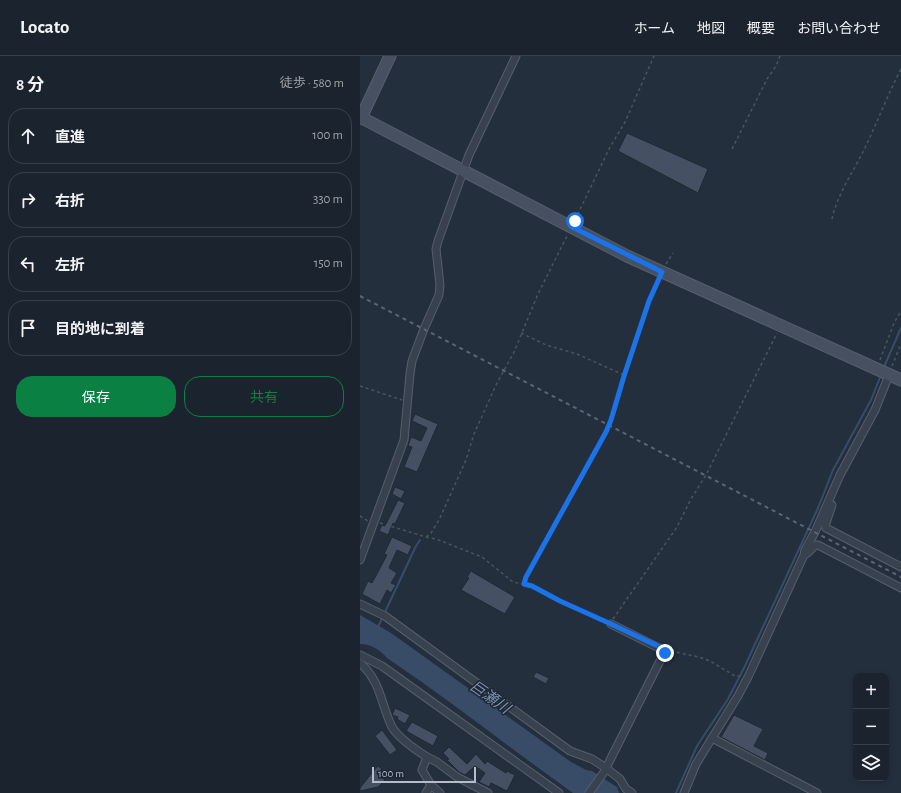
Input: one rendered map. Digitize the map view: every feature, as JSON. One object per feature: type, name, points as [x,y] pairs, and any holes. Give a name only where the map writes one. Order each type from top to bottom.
[{"type":"street","points":[[390,56],[360,118],[662,272],[901,380]]},
{"type":"street","points":[[360,560],[404,440],[412,361],[439,295],[440,284],[436,250],[438,241],[469,155],[516,56]]},
{"type":"street","points":[[684,793],[696,764],[738,696],[749,675],[840,475],[875,410],[883,372]]},
{"type":"street","points":[[834,488],[832,504],[825,522],[826,528],[901,568]]},
{"type":"street","points":[[804,555],[809,552],[813,546],[818,545],[901,588]]},
{"type":"street","points":[[360,604],[383,615],[570,751],[592,759],[605,770],[620,779],[626,789],[632,793]]},
{"type":"street","points":[[589,793],[605,770],[665,651],[611,624]]},
{"type":"street","points":[[360,655],[382,666],[558,793]]},
{"type":"street","points":[[360,663],[371,676],[379,691],[392,728],[410,747],[437,762],[457,777],[488,793]]},
{"type":"street","points":[[712,738],[818,793]]},
{"type":"street","points":[[428,757],[422,770],[431,785],[440,793]]},
{"type":"street","points":[[426,793],[431,785]]},
{"type":"path","points":[[426,538],[439,520],[466,460],[474,434],[496,385],[514,352],[546,277],[572,227],[609,149],[625,122],[654,56]]},
{"type":"path","points":[[732,149],[780,56]]},
{"type":"path","points":[[832,219],[842,191],[878,120],[884,102],[901,69]]},
{"type":"path","points":[[524,584],[526,577],[606,432],[649,301],[662,272],[673,253]]},
{"type":"path","points":[[883,372],[894,323],[901,311]]},
{"type":"path","points":[[374,521],[426,538],[436,539],[482,557],[507,578],[519,584],[532,586],[560,601],[611,624],[627,598],[677,527],[691,498],[706,475],[781,326]]},
{"type":"path","points":[[521,333],[546,345],[577,354],[624,376]]},
{"type":"path","points":[[883,372],[901,344]]},
{"type":"path","points":[[360,386],[408,402]]},
{"type":"path","points":[[665,651],[699,657],[717,665],[735,676]]},
{"type":"water","points":[[360,615],[391,633],[571,762],[586,770],[592,771],[617,787],[619,793],[573,793],[387,658],[381,652],[372,646],[360,644]]},
{"type":"building","points":[[627,133],[708,169],[698,193],[618,151]]},
{"type":"building","points":[[415,414],[438,424],[417,472],[404,467],[412,447],[408,446],[411,437],[421,441],[427,428],[412,421]]},
{"type":"building","points":[[395,487],[405,491],[401,499],[392,494]]},
{"type":"building","points":[[398,500],[405,503],[395,524],[393,523],[388,535],[379,531],[382,525],[385,526]]},
{"type":"building","points":[[392,537],[412,546],[408,555],[397,550],[389,568],[397,573],[391,583],[396,585],[391,593],[387,590],[380,604],[362,594],[368,581],[372,583],[387,555],[384,554]]},
{"type":"building","points":[[471,571],[515,597],[505,614],[461,590],[469,578],[467,577]]},
{"type":"building","points":[[536,672],[549,678],[546,684],[533,677]]},
{"type":"building","points":[[395,708],[410,715],[405,724],[397,719],[398,717],[392,715]]},
{"type":"building","points":[[734,715],[763,729],[754,746],[768,753],[765,760],[721,737]]},
{"type":"building","points":[[412,722],[438,736],[433,746],[406,731]]},
{"type":"building","points":[[382,730],[397,750],[390,755],[375,736]]},
{"type":"building","points":[[449,747],[467,764],[476,754],[485,764],[487,761],[506,773],[507,771],[515,775],[507,791],[491,783],[489,787],[479,782],[485,773],[475,766],[465,775],[459,772],[447,760],[449,759],[443,753]]},
{"type":"building","points":[[378,766],[382,769],[377,774],[385,780],[378,787],[360,791],[360,788]]},
{"type":"waterway","points":[[884,367],[901,328]]},
{"type":"waterway","points":[[676,793],[697,746],[728,699],[744,668],[818,508],[833,470],[871,400],[881,375]]},
{"type":"waterway","points":[[378,627],[420,540]]},
{"type":"railway","points":[[360,296],[901,577]]},
{"type":"route","points":[[575,221],[572,227],[627,256],[662,272],[649,301],[606,432],[526,577],[524,584],[532,586],[569,606],[601,619],[664,649],[665,653]]},
{"type":"water label","name":"巨瀬川","points":[[490,697]]}]
